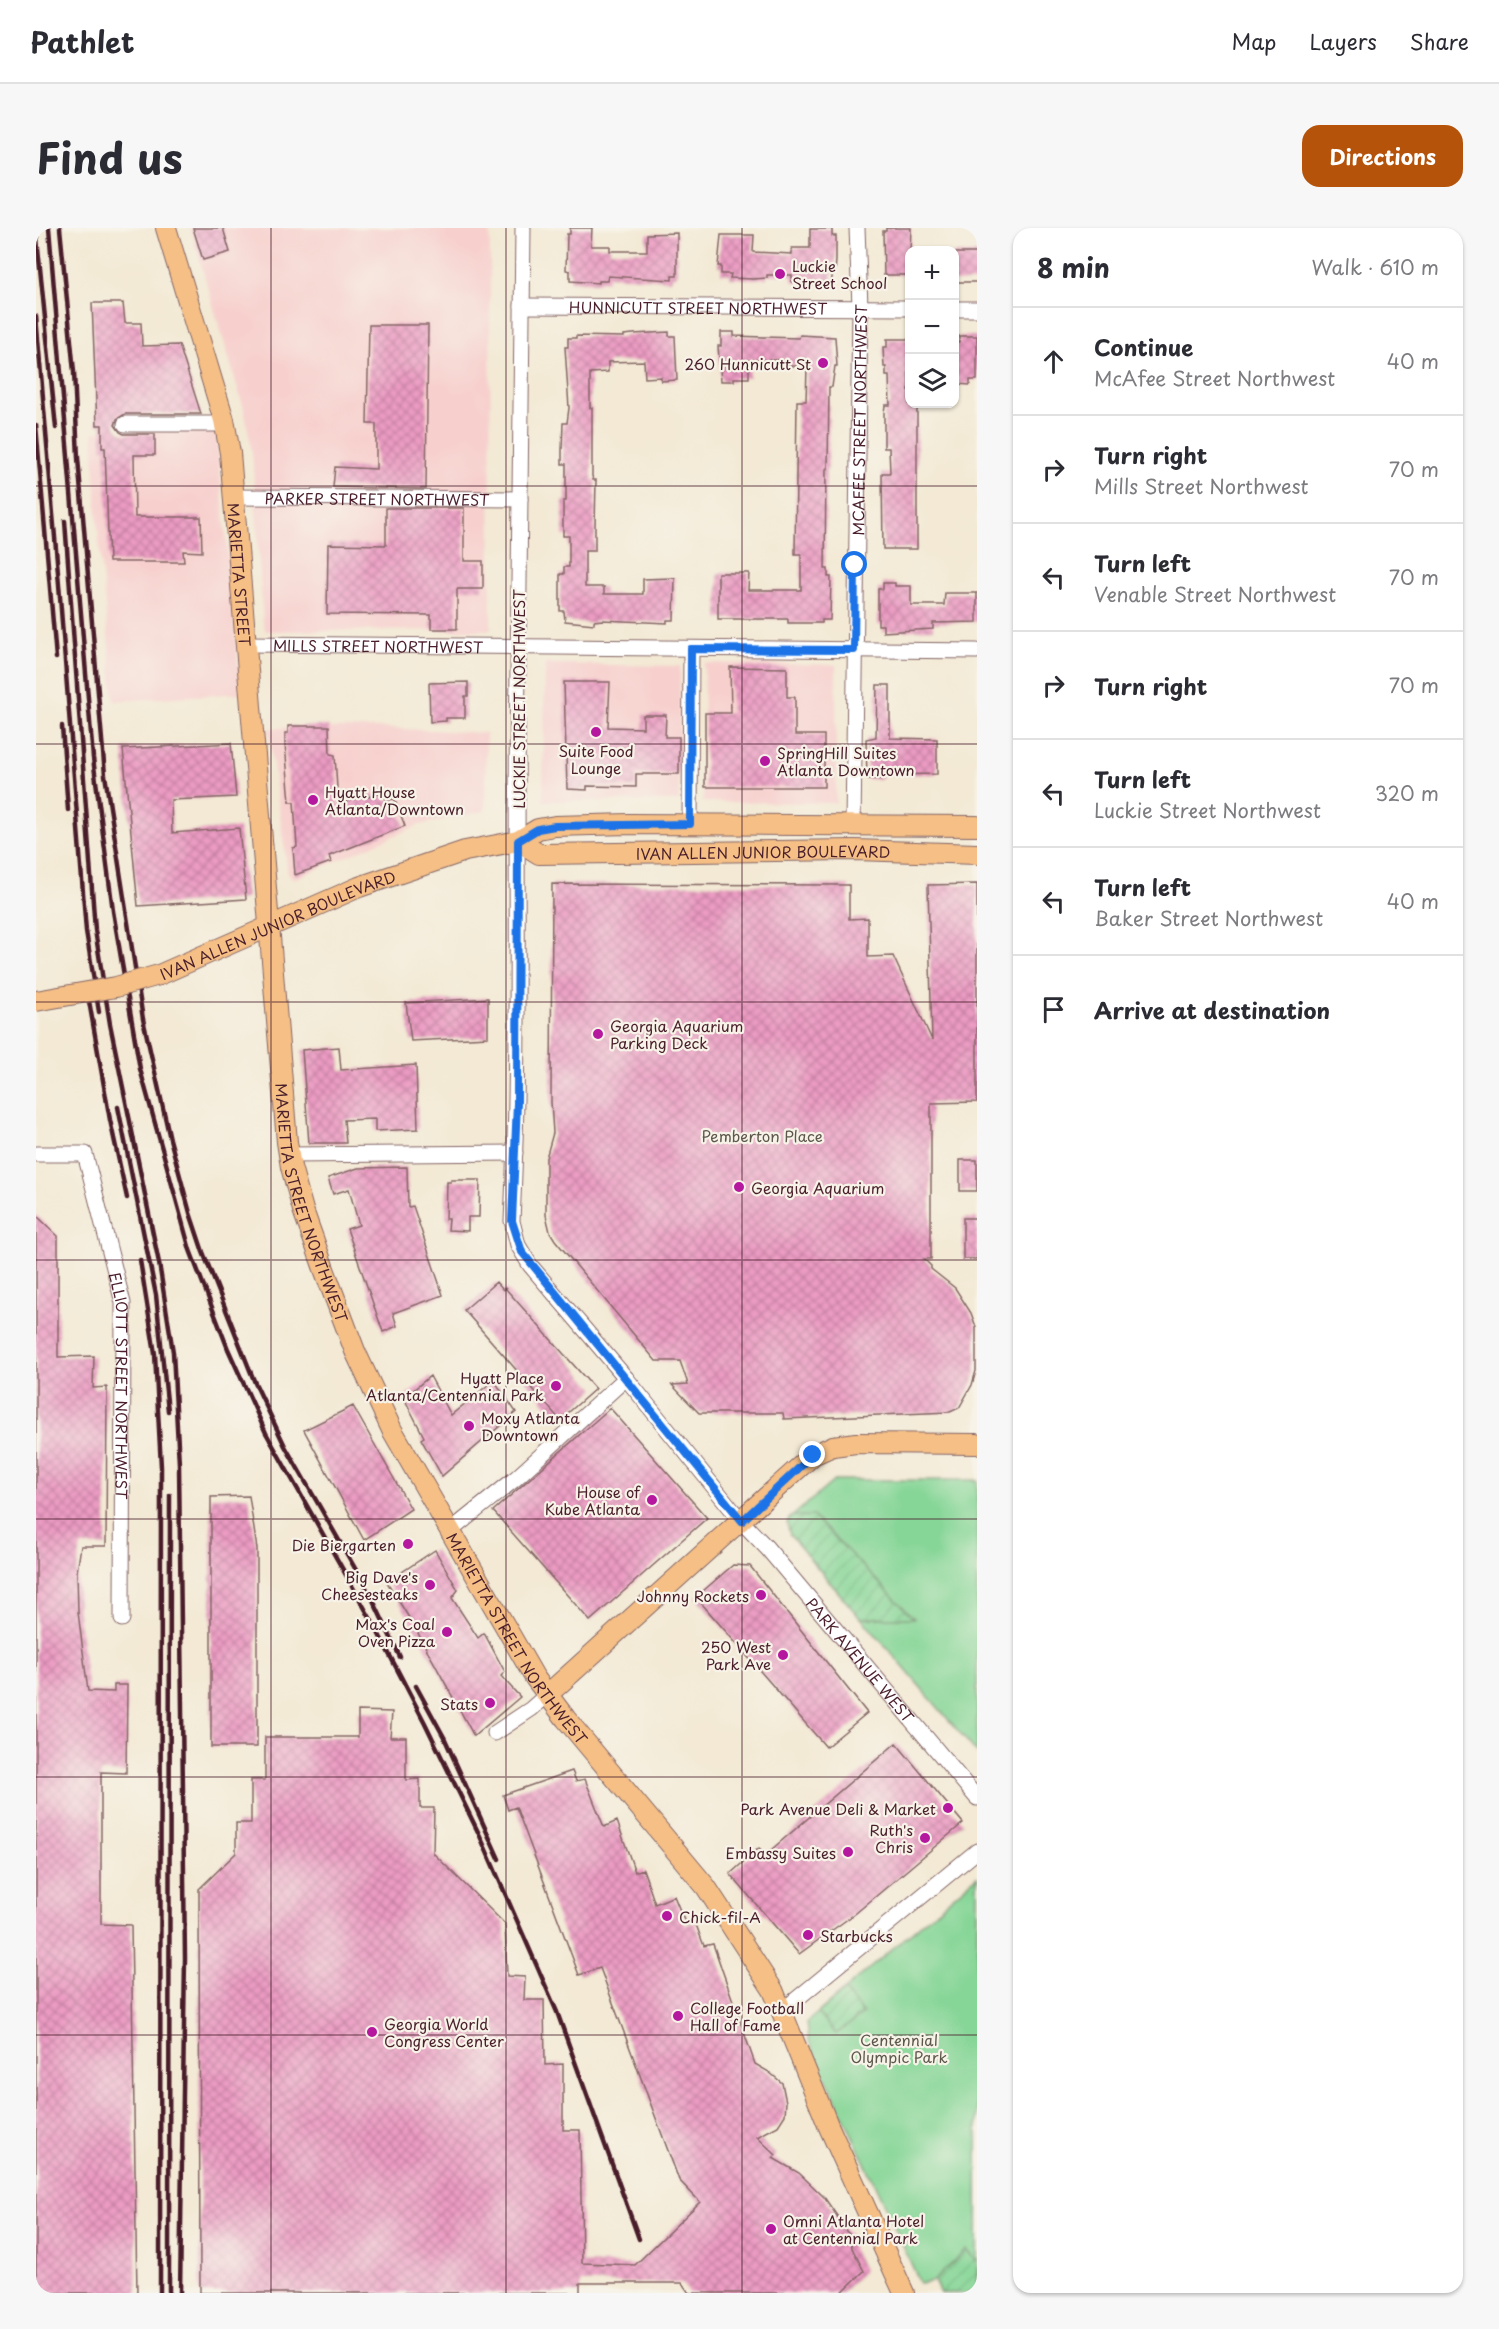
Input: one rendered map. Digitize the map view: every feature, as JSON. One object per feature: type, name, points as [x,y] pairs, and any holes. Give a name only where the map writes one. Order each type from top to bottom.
[{"type":"main road","name":"MARIETTA STREET","points":[[166,228],[225,424],[235,497],[270,927]]},
{"type":"main road","name":"IVAN ALLEN JUNIOR BOULEVARD","points":[[36,1001],[116,987],[159,975],[358,887],[465,851],[518,841],[538,829],[555,826],[690,824],[977,826]]},
{"type":"main road","name":"IVAN ALLEN JUNIOR BOULEVARD","points":[[518,841],[539,854],[855,850],[977,854]]},
{"type":"main road","name":"MARIETTA STREET NORTHWEST","points":[[270,927],[289,1155],[303,1210],[355,1351],[392,1430],[449,1532],[547,1695],[706,1887],[768,1982],[828,2125],[904,2293]]},
{"type":"main road","points":[[547,1695],[813,1455],[833,1446],[856,1443],[977,1444]]},
{"type":"street","name":"LUCKIE STREET NORTHWEST","points":[[523,228],[519,961],[512,1221],[522,1252],[530,1265],[626,1378],[742,1521]]},
{"type":"street","name":"MCAFEE STREET NORTHWEST","points":[[853,826],[860,308],[857,228]]},
{"type":"street","name":"HUNNICUTT STREET NORTHWEST","points":[[522,306],[905,308]]},
{"type":"street","points":[[959,309],[977,309]]},
{"type":"street","points":[[125,424],[225,424]]},
{"type":"street","name":"PARKER STREET NORTHWEST","points":[[235,497],[520,499]]},
{"type":"street","name":"MILLS STREET NORTHWEST","points":[[246,644],[977,651]]},
{"type":"street","points":[[690,824],[691,649]]},
{"type":"street","points":[[289,1155],[515,1153]]},
{"type":"street","name":"ELLIOTT STREET NORTHWEST","points":[[36,1154],[85,1154],[123,1304],[122,1620]]},
{"type":"street","points":[[449,1532],[515,1479],[626,1378]]},
{"type":"street","name":"PARK AVENUE WEST","points":[[742,1521],[977,1798]]},
{"type":"street","points":[[495,1733],[531,1709],[547,1695]]},
{"type":"street","points":[[782,2011],[977,1851]]},
{"type":"shaded area","points":[[190,228],[490,228],[491,630],[266,631],[263,623],[252,451],[244,409]]},
{"type":"shaded area","points":[[216,430],[241,693],[114,701],[97,519],[93,432]]},
{"type":"shaded area","points":[[704,663],[836,665],[836,803],[703,802]]},
{"type":"shaded area","points":[[545,664],[680,666],[679,801],[543,801]]},
{"type":"shaded area","points":[[268,728],[383,728],[486,733],[485,811],[419,825],[294,879],[288,874]]},
{"type":"green space","points":[[835,1480],[977,1480],[977,1753],[790,1535],[789,1519]]},
{"type":"green space","points":[[792,1516],[813,1516],[914,1618],[860,1618],[790,1535],[787,1523]]},
{"type":"green space","name":"Centennial Olympic Park","points":[[977,1876],[977,2293],[940,2293],[934,2281],[920,2283],[809,2041],[807,2022]]},
{"type":"green space","points":[[845,1991],[863,2014],[836,2034],[818,2013]]},
{"type":"green space","points":[[966,2250],[977,2262],[977,2293],[940,2293],[934,2281]]},
{"type":"building","points":[[193,228],[223,228],[230,252],[203,260]]},
{"type":"building","points":[[570,228],[592,228],[591,246],[610,246],[610,251],[647,251],[647,234],[677,233],[677,276],[672,276],[672,280],[608,276],[607,281],[599,281],[599,283],[570,281],[570,271],[566,270],[567,234],[570,234]]},
{"type":"building","points":[[886,228],[911,228],[910,246],[905,246],[905,275],[884,275],[883,231],[886,231]]},
{"type":"building","points":[[810,229],[832,229],[832,236],[836,236],[835,273],[832,273],[832,282],[800,284],[800,282],[792,282],[792,275],[767,275],[767,278],[753,279],[730,278],[731,274],[721,274],[721,266],[718,266],[721,235],[754,235],[753,252],[792,254],[792,248],[810,248]]},
{"type":"building","points":[[959,253],[977,253],[977,282],[959,282]]},
{"type":"building","points":[[92,303],[123,303],[125,323],[141,323],[142,346],[179,345],[201,414],[125,414],[117,419],[115,425],[124,434],[155,434],[155,455],[134,455],[135,517],[201,517],[202,552],[183,551],[184,562],[109,562],[105,448],[102,448],[102,425],[97,425]]},
{"type":"building","points":[[369,325],[428,325],[426,489],[333,487],[335,467],[376,469],[376,424],[367,424]]},
{"type":"building","points":[[669,332],[669,336],[675,336],[677,380],[661,381],[661,377],[645,378],[644,361],[608,362],[608,372],[590,373],[592,476],[593,480],[596,480],[595,551],[585,551],[585,587],[604,587],[604,594],[643,594],[643,579],[675,578],[674,620],[667,620],[667,623],[602,620],[594,621],[594,624],[565,621],[564,611],[560,611],[560,574],[564,574],[564,567],[569,567],[569,536],[563,536],[566,464],[562,464],[563,423],[567,423],[569,408],[565,347],[568,347],[568,338],[576,338],[576,336],[624,337],[624,335]]},
{"type":"building","points":[[721,332],[734,332],[734,336],[835,337],[837,366],[835,366],[832,387],[829,387],[828,469],[826,469],[825,569],[828,569],[828,577],[831,577],[830,620],[822,620],[822,623],[788,623],[788,619],[718,619],[718,573],[749,573],[748,590],[801,590],[801,554],[795,554],[797,401],[806,401],[807,366],[788,366],[788,360],[749,360],[749,378],[721,381],[718,346],[721,346]]},
{"type":"building","points":[[959,336],[977,336],[977,380],[970,380],[970,385],[959,384]]},
{"type":"building","points":[[887,339],[905,339],[905,408],[917,408],[917,549],[883,549],[882,473],[890,473],[889,448],[884,448],[885,405],[890,405],[889,376],[886,376],[886,367],[884,367],[883,347],[887,347]]},
{"type":"building","points":[[386,508],[464,508],[464,561],[483,561],[483,589],[457,589],[457,629],[431,629],[431,615],[327,614],[328,544],[386,545]]},
{"type":"building","points":[[883,583],[911,586],[911,605],[944,605],[945,593],[977,593],[977,622],[933,623],[933,629],[883,632],[883,625],[878,625],[878,589],[883,589]]},
{"type":"building","name":"SpringHill Suites Atlanta Downtown","points":[[730,667],[787,668],[787,697],[795,697],[795,735],[824,735],[824,787],[705,787],[705,713],[731,713]]},
{"type":"building","points":[[468,682],[468,696],[465,696],[465,718],[446,718],[446,721],[430,722],[429,683]]},
{"type":"building","name":"Suite Food Lounge","points":[[564,682],[610,682],[608,727],[643,728],[643,715],[666,715],[665,737],[679,737],[679,774],[636,774],[636,787],[587,786],[587,790],[567,789]]},
{"type":"building","points":[[877,685],[890,685],[890,738],[937,739],[937,774],[882,775],[882,779],[867,779],[866,739],[876,737]]},
{"type":"building","name":"Hyatt House Atlanta/Downtown","points":[[288,726],[329,726],[330,754],[335,755],[338,805],[367,794],[369,797],[383,792],[387,801],[394,798],[405,826],[329,856],[331,862],[295,875],[293,848],[297,847],[294,802],[290,802],[285,744],[285,733],[288,733]]},
{"type":"building","points":[[231,743],[236,797],[171,800],[172,833],[239,828],[246,899],[138,906],[123,749]]},
{"type":"building","name":"Pemberton Place","points":[[552,884],[849,885],[849,919],[868,918],[868,957],[893,956],[932,1040],[928,885],[977,884],[977,1102],[931,1103],[931,1259],[924,1259],[931,1269],[955,1288],[971,1313],[976,1327],[976,1371],[972,1385],[959,1408],[950,1412],[784,1419],[783,1413],[699,1413],[672,1385],[688,1384],[680,1361],[656,1361],[555,1240],[550,1232],[546,1215],[546,1158],[553,1133],[551,1102]]},
{"type":"building","points":[[488,998],[488,1037],[411,1041],[406,1003]]},
{"type":"building","points":[[339,1047],[341,1070],[416,1065],[418,1129],[375,1131],[375,1119],[344,1120],[346,1143],[309,1143],[302,1050]]},
{"type":"building","points":[[960,1160],[977,1160],[977,1191],[960,1191]]},
{"type":"building","points":[[407,1167],[408,1207],[413,1206],[443,1295],[393,1313],[397,1326],[383,1332],[347,1229],[359,1225],[349,1189],[333,1194],[328,1178],[358,1168]]},
{"type":"building","points":[[480,1180],[479,1217],[468,1217],[468,1231],[448,1230],[447,1182]]},
{"type":"building","points":[[36,1215],[58,1236],[58,1357],[94,1356],[93,1388],[107,1387],[106,1546],[81,1546],[77,1572],[78,1612],[88,1691],[114,1692],[114,1685],[127,1685],[126,1773],[101,1772],[101,1924],[131,1925],[137,2293],[36,2293]]},
{"type":"building","points":[[963,1218],[977,1218],[977,1259],[963,1259]]},
{"type":"building","points":[[496,1282],[503,1290],[505,1288],[595,1389],[560,1420],[464,1310]]},
{"type":"building","name":"Moxy Atlanta Downtown","points":[[430,1376],[451,1415],[494,1380],[516,1412],[442,1476],[421,1439],[424,1437],[404,1398]]},
{"type":"building","points":[[353,1406],[411,1509],[364,1540],[304,1430]]},
{"type":"building","points":[[610,1408],[707,1518],[590,1621],[493,1511]]},
{"type":"building","points":[[249,1496],[257,1549],[257,1747],[211,1747],[211,1497]]},
{"type":"building","points":[[435,1550],[458,1590],[452,1598],[478,1638],[484,1633],[505,1672],[501,1676],[520,1697],[474,1736],[414,1626],[387,1582]]},
{"type":"building","name":"250 West Park Ave","points":[[733,1565],[750,1566],[867,1713],[826,1747],[696,1597]]},
{"type":"building","name":"Georgia World Congress Center","points":[[358,1711],[392,1712],[390,1737],[406,1737],[406,1780],[420,1779],[420,1808],[434,1808],[433,1853],[505,1924],[507,1976],[525,1977],[524,2000],[544,2000],[545,2065],[563,2064],[563,2130],[580,2130],[582,2263],[635,2265],[700,2202],[679,2180],[600,1968],[579,1975],[516,1807],[508,1810],[503,1795],[572,1771],[576,1781],[585,1779],[604,1827],[617,1821],[635,1872],[643,1869],[655,1904],[674,1896],[686,1925],[695,1922],[704,1946],[713,1944],[755,2064],[782,2083],[786,2102],[785,2115],[778,2126],[757,2137],[776,2155],[773,2158],[799,2173],[824,2197],[851,2236],[852,2248],[864,2271],[841,2293],[689,2293],[682,2283],[580,2283],[580,2293],[200,2293],[199,1889],[236,1853],[236,1823],[251,1823],[251,1780],[265,1780],[265,1737],[358,1737]]},
{"type":"building","name":"Embassy Suites","points":[[896,1743],[963,1823],[856,1913],[799,1954],[730,1874],[759,1848],[765,1855]]},
{"type":"railway","points":[[36,228],[56,428]]},
{"type":"railway","points":[[49,228],[93,758],[113,911],[140,1069],[190,1250],[228,1349],[266,1433],[373,1623],[480,1836],[557,2012],[639,2239]]},
{"type":"railway","points":[[60,228],[74,372],[78,458],[105,775],[143,1019],[170,1139],[203,1252],[255,1383],[285,1446],[372,1598],[400,1657]]},
{"type":"railway","points":[[36,316],[86,931],[99,1012]]},
{"type":"railway","points":[[36,425],[56,658]]},
{"type":"railway","points":[[65,521],[95,930],[110,1024],[159,1263],[173,1352],[179,1464],[185,1958],[180,2293]]},
{"type":"railway","points":[[62,726],[68,810]]},
{"type":"railway","points":[[89,1001],[110,1120],[127,1198]]},
{"type":"railway","points":[[118,1107],[156,1295],[168,1411]]},
{"type":"railway","points":[[140,1260],[155,1354],[161,1467],[160,2293]]},
{"type":"railway","points":[[169,2293],[170,1495]]},
{"type":"railway","points":[[416,1686],[444,1737],[499,1859]]},
{"type":"place","name":"Luckie Street School","points":[[780,274]]},
{"type":"place","name":"260 Hunnicutt St","points":[[823,363]]},
{"type":"place","name":"Suite Food Lounge","points":[[596,732]]},
{"type":"place","name":"SpringHill Suites Atlanta Downtown","points":[[765,761]]},
{"type":"place","name":"Hyatt House Atlanta/Downtown","points":[[313,800]]},
{"type":"place","name":"Georgia Aquarium Parking Deck","points":[[598,1034]]},
{"type":"place","name":"Georgia Aquarium","points":[[739,1187]]},
{"type":"place","name":"Hyatt Place Atlanta/Centennial Park","points":[[556,1386]]},
{"type":"place","name":"Moxy Atlanta Downtown","points":[[469,1426]]},
{"type":"place","name":"House of Kube Atlanta","points":[[652,1500]]},
{"type":"place","name":"Die Biergarten","points":[[408,1544]]},
{"type":"place","name":"Big Dave's Cheesesteaks","points":[[430,1585]]},
{"type":"place","name":"Johnny Rockets","points":[[761,1595]]},
{"type":"place","name":"Max's Coal Oven Pizza","points":[[447,1632]]},
{"type":"place","name":"250 West Park Ave","points":[[783,1655]]},
{"type":"place","name":"Stats","points":[[490,1703]]},
{"type":"place","name":"Park Avenue Deli & Market","points":[[948,1808]]},
{"type":"place","name":"Ruth's Chris","points":[[925,1838]]},
{"type":"place","name":"Embassy Suites","points":[[848,1852]]},
{"type":"place","name":"Chick-fil-A","points":[[667,1916]]},
{"type":"place","name":"Starbucks","points":[[808,1935]]},
{"type":"place","name":"College Football Hall of Fame","points":[[678,2016]]},
{"type":"place","name":"Georgia World Congress Center","points":[[372,2032]]},
{"type":"place","name":"Omni Atlanta Hotel at Centennial Park","points":[[771,2229]]},
{"type":"route","points":[[813,1455],[742,1521],[626,1378],[530,1265],[522,1252],[512,1221],[517,1103],[518,841],[538,829],[555,826],[690,824],[691,649],[854,650],[855,565]]}]
